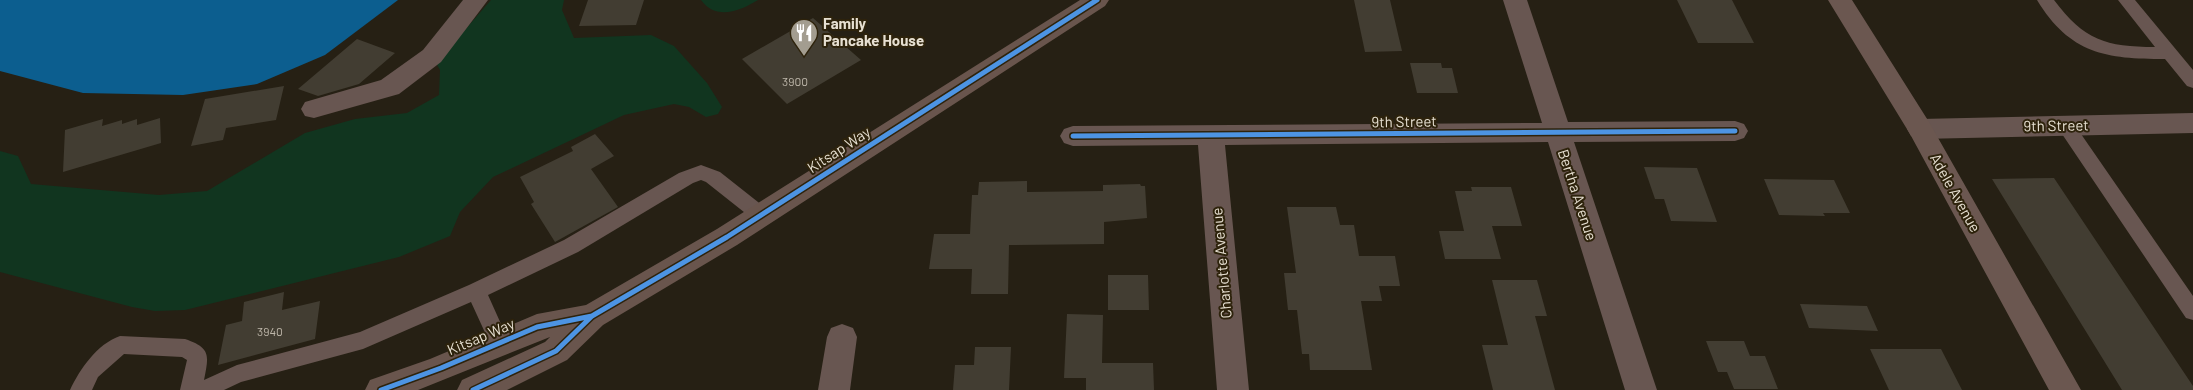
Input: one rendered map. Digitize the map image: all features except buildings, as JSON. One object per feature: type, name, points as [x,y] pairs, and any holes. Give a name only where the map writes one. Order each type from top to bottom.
[{"type":"main road","name":"Kitsap Way","points":[[473,390],[510,375],[556,351],[592,316],[636,292],[761,215],[1097,0]]},
{"type":"main road","name":"Adele Avenue","points":[[1840,0],[1920,129],[2065,390]]},
{"type":"main road","name":"Kitsap Way","points":[[381,390],[500,344],[537,327],[592,316]]},
{"type":"street","points":[[314,109],[390,87],[432,56],[476,0]]},
{"type":"street","name":"Bertha Avenue","points":[[1515,0],[1641,390]]},
{"type":"street","name":"9th Street","points":[[1920,129],[2193,123]]},
{"type":"street","name":"9th Street","points":[[1073,136],[1735,131]]},
{"type":"street","name":"Charlotte Avenue","points":[[1211,136],[1233,390]]},
{"type":"street","points":[[834,390],[842,337]]},
{"type":"lane","points":[[2045,0],[2054,14],[2074,35],[2100,50],[2114,53],[2170,54]]},
{"type":"lane","points":[[2126,0],[2193,82]]},
{"type":"lane","points":[[2066,126],[2193,312]]},
{"type":"lane","points":[[203,390],[237,374],[362,340],[476,291],[571,246],[686,178],[701,172],[713,177],[761,215]]},
{"type":"lane","points":[[476,291],[500,344]]},
{"type":"lane","points":[[81,390],[92,371],[120,346],[185,348],[191,351],[198,356],[192,390]]},
{"type":"green space","points":[[491,0],[564,0],[562,10],[574,38],[651,35],[674,46],[707,83],[722,107],[718,114],[706,117],[689,107],[674,104],[624,115],[493,177],[460,212],[450,236],[399,257],[185,310],[155,311],[132,307],[0,272],[0,151],[18,156],[31,184],[159,195],[207,191],[305,133],[355,119],[407,113],[439,95],[440,70],[436,63]]},
{"type":"green space","points":[[701,0],[758,0],[744,8],[721,12],[707,6]]},
{"type":"water","points":[[0,0],[398,0],[325,55],[257,84],[183,95],[83,93],[0,71]]},
{"type":"cycle path","points":[[473,390],[509,375],[556,351],[592,316],[636,292],[727,237],[1097,0]]},
{"type":"cycle path","points":[[1073,136],[1735,131]]},
{"type":"cycle path","points":[[381,390],[441,368],[537,327],[592,316]]},
{"type":"place","name":"Family Pancake House","points":[[804,57]]}]
